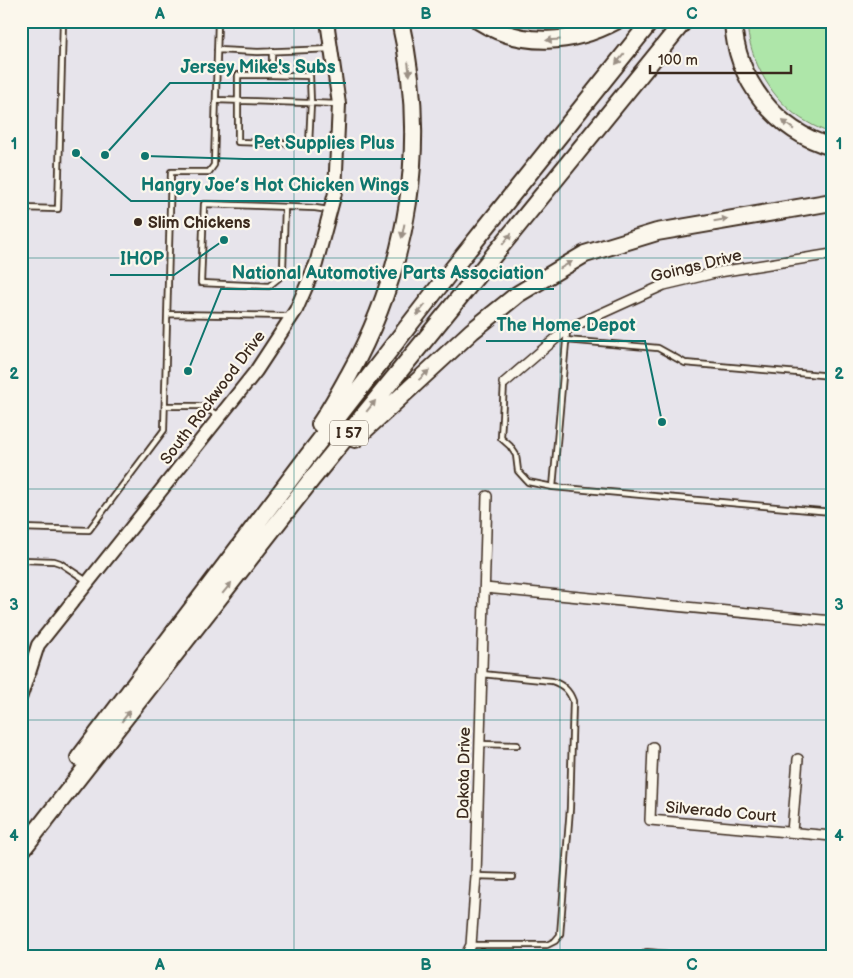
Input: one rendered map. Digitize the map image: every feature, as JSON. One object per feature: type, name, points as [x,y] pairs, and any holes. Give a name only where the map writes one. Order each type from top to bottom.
[{"type":"highway","points":[[161,648],[179,619],[327,414],[354,366],[381,306],[404,230],[411,179],[413,133],[410,82],[407,50],[400,21]]},
{"type":"highway","points":[[479,21],[504,33],[522,38],[544,40],[566,39],[586,34],[616,21]]},
{"type":"highway","name":"I 57","points":[[21,833],[447,276],[651,21]]},
{"type":"highway","name":"I 57","points":[[21,851],[311,480],[684,21]]},
{"type":"highway","points":[[733,21],[734,35],[741,62],[754,90],[772,113],[794,130],[820,144],[832,147]]},
{"type":"highway","points":[[311,480],[472,331],[518,294],[585,254],[657,232],[832,202]]},
{"type":"main road","name":"South Rockwood Drive","points":[[29,673],[38,646],[256,371],[292,316],[316,264],[335,193],[338,144],[339,104],[327,21]]},
{"type":"street","name":"Goings Drive","points":[[504,383],[567,329],[664,285],[720,272],[832,254]]},
{"type":"street","name":"Dakota Drive","points":[[465,957],[471,945],[476,876],[487,496]]},
{"type":"street","points":[[485,588],[832,621]]},
{"type":"street","name":"South Rockwood Drive","points":[[21,697],[29,673]]},
{"type":"street","name":"Silverado Court","points":[[652,747],[650,820],[832,836]]},
{"type":"street","points":[[792,832],[798,759]]},
{"type":"street","points":[[647,954],[678,957]]},
{"type":"lane","points":[[21,208],[58,209],[63,21]]},
{"type":"lane","points":[[21,528],[89,530],[164,430],[171,172],[209,172],[214,165],[218,21]]},
{"type":"lane","points":[[217,50],[258,52],[331,49]]},
{"type":"lane","points":[[272,51],[272,75]]},
{"type":"lane","points":[[308,144],[311,103],[310,76],[238,75],[238,142],[308,144],[338,144]]},
{"type":"lane","points":[[216,100],[339,104]]},
{"type":"lane","points":[[285,207],[283,269],[279,278],[269,286],[201,283],[204,204],[316,208],[330,210]]},
{"type":"lane","points":[[168,314],[292,316]]},
{"type":"lane","points":[[553,487],[567,329]]},
{"type":"lane","points":[[566,340],[658,348],[685,363],[832,376]]},
{"type":"lane","points":[[504,383],[501,438],[510,446],[516,456],[518,471],[528,482],[553,487],[832,512]]},
{"type":"lane","points":[[165,406],[202,406],[220,416]]},
{"type":"lane","points":[[21,560],[54,561],[89,582]]},
{"type":"lane","points":[[471,945],[547,944],[555,941],[560,936],[570,808],[573,701],[569,692],[561,684],[552,680],[481,674]]},
{"type":"lane","points":[[479,744],[517,745]]},
{"type":"lane","points":[[476,876],[513,877]]},
{"type":"green space","points":[[507,21],[586,21],[567,26],[546,28],[526,26]]},
{"type":"green space","points":[[747,21],[832,21],[832,134],[795,114],[773,92],[757,65],[748,36]]},
{"type":"place","name":"Hangry Joe’s Hot Chicken Wings","points":[[76,153]]},
{"type":"place","name":"Jersey Mike's Subs","points":[[105,155]]},
{"type":"place","name":"Pet Supplies Plus","points":[[145,156]]},
{"type":"place","name":"Slim Chickens","points":[[138,222]]},
{"type":"place","name":"IHOP","points":[[224,240]]},
{"type":"place","name":"National Automotive Parts Association","points":[[188,371]]},
{"type":"place","name":"The Home Depot","points":[[662,422]]}]
